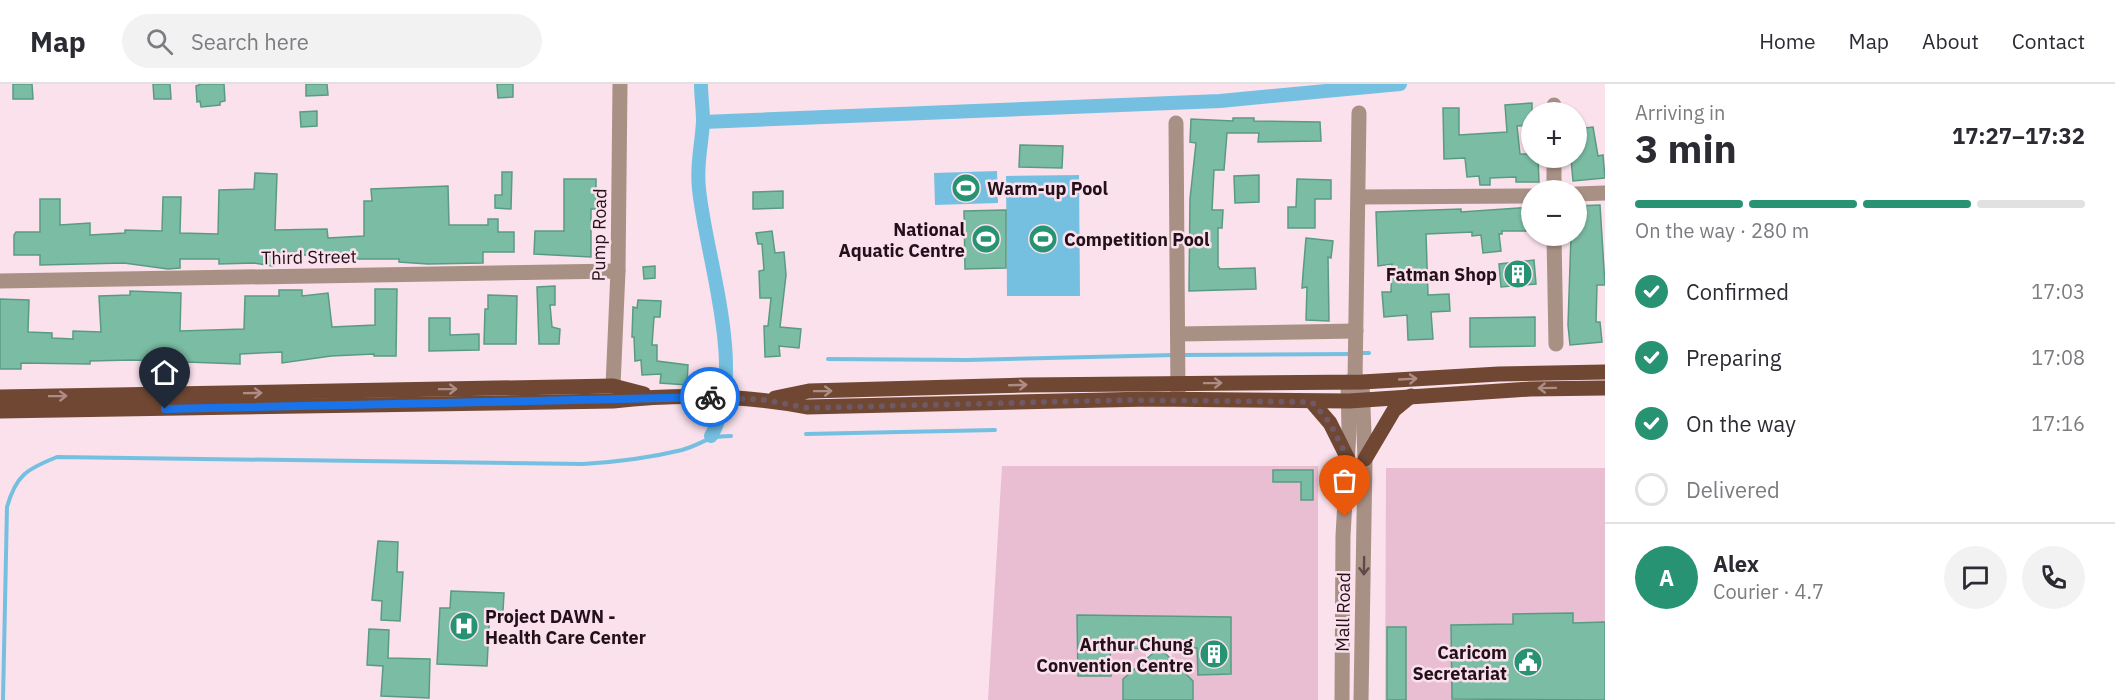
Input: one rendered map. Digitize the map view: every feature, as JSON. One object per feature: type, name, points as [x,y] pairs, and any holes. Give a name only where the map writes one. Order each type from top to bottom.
[{"type":"main road","points":[[761,400],[809,391],[1025,385],[1178,377],[1355,380],[1605,372]]},
{"type":"main road","points":[[0,397],[613,386],[657,397]]},
{"type":"main road","points":[[0,411],[613,401],[657,397],[761,400],[807,408],[1027,401],[1312,402],[1530,389],[1605,388]]},
{"type":"main road","points":[[1365,459],[1389,417],[1411,396]]},
{"type":"main road","points":[[1312,402],[1330,423],[1348,459]]},
{"type":"street","name":"Pump Road","points":[[613,386],[618,271],[620,84]]},
{"type":"street","name":"Mall Road","points":[[1359,113],[1355,380],[1365,459],[1361,700]]},
{"type":"street","points":[[1176,123],[1178,400]]},
{"type":"street","points":[[1587,193],[1605,192]]},
{"type":"street","points":[[1358,197],[1521,196]]},
{"type":"street","points":[[1554,246],[1556,344]]},
{"type":"street","name":"Third Street","points":[[0,281],[618,271]]},
{"type":"street","points":[[1178,334],[1355,334]]},
{"type":"street","name":"Mall Road","points":[[1342,700],[1343,536],[1348,459],[1356,401]]},
{"type":"shaded area","points":[[1002,466],[1318,466],[1318,700],[1193,700],[1172,660],[1171,648],[1197,648],[1198,675],[1231,674],[1230,617],[1077,615],[1078,676],[1110,676],[1110,649],[1146,649],[1146,659],[1123,700],[988,700]]},
{"type":"shaded area","points":[[1386,468],[1605,468],[1605,622],[1573,623],[1572,613],[1514,614],[1513,624],[1451,625],[1452,699],[1516,698],[1516,700],[1385,700]]},
{"type":"water","name":"Warm-up Pool","points":[[997,171],[998,203],[935,205],[934,173]]},
{"type":"water","name":"Competition Pool","points":[[1079,175],[1080,296],[1007,296],[1006,176]]},
{"type":"building","points":[[13,84],[32,84],[33,99],[13,99]]},
{"type":"building","points":[[153,84],[170,84],[171,99],[154,99]]},
{"type":"building","points":[[224,84],[225,101],[220,102],[220,105],[201,107],[200,101],[197,102],[196,86]]},
{"type":"building","points":[[306,84],[327,84],[328,95],[306,96]]},
{"type":"building","points":[[497,84],[513,84],[513,97],[498,98]]},
{"type":"building","points":[[1521,104],[1521,126],[1517,126],[1521,168],[1538,168],[1539,180],[1516,182],[1516,177],[1490,178],[1490,185],[1480,185],[1479,176],[1467,177],[1465,158],[1444,159],[1443,108],[1459,108],[1459,135],[1507,132],[1505,105]]},
{"type":"building","points":[[317,111],[317,126],[301,127],[300,112]]},
{"type":"building","points":[[1233,118],[1254,118],[1254,121],[1320,122],[1321,141],[1258,142],[1259,133],[1227,133],[1224,170],[1214,170],[1212,210],[1223,210],[1222,228],[1218,228],[1218,266],[1220,269],[1255,268],[1256,289],[1189,291],[1190,199],[1196,143],[1190,142],[1191,119],[1233,121]]},
{"type":"building","points":[[1593,127],[1598,156],[1603,155],[1605,178],[1573,180],[1572,168],[1587,168],[1587,128]]},
{"type":"building","points":[[1020,145],[1063,146],[1062,168],[1019,167]]},
{"type":"building","points":[[502,172],[512,172],[511,209],[495,208],[495,195],[502,195]]},
{"type":"building","points":[[255,173],[277,174],[275,230],[327,229],[328,238],[364,236],[364,201],[372,201],[371,189],[448,186],[449,225],[488,225],[488,219],[498,219],[498,232],[514,232],[514,252],[483,252],[483,263],[428,264],[399,262],[399,259],[342,259],[342,255],[273,255],[273,266],[254,263],[219,264],[219,259],[180,259],[180,268],[168,269],[124,263],[40,265],[40,255],[14,255],[16,232],[40,232],[40,199],[60,199],[60,225],[90,223],[90,235],[125,233],[125,230],[162,231],[163,197],[181,197],[180,233],[218,234],[219,190],[254,189]]},
{"type":"building","points":[[1259,175],[1259,202],[1235,203],[1234,176]]},
{"type":"building","points":[[564,179],[596,179],[596,209],[591,209],[591,257],[534,254],[535,231],[564,231]]},
{"type":"building","points":[[1297,179],[1331,180],[1331,199],[1315,199],[1315,228],[1288,228],[1288,207],[1296,207]]},
{"type":"building","points":[[783,191],[783,208],[753,209],[753,192]]},
{"type":"building","points":[[1600,205],[1605,285],[1597,285],[1596,322],[1600,322],[1602,342],[1570,345],[1568,325],[1571,246],[1587,246],[1587,206]]},
{"type":"building","points":[[1521,208],[1521,231],[1502,231],[1502,234],[1499,234],[1501,251],[1483,253],[1481,235],[1472,236],[1472,232],[1426,234],[1428,295],[1449,294],[1450,311],[1431,312],[1433,339],[1408,340],[1407,315],[1384,317],[1382,292],[1391,292],[1392,264],[1378,266],[1376,212],[1461,209],[1461,212]]},
{"type":"building","name":"National Aquatic Centre","points":[[1006,210],[1006,268],[965,269],[964,211]]},
{"type":"building","points":[[772,231],[775,253],[784,252],[786,275],[780,327],[801,329],[799,348],[779,346],[780,356],[765,357],[764,326],[768,326],[771,298],[760,298],[759,271],[764,270],[762,244],[758,244],[756,233]]},
{"type":"building","points":[[1306,238],[1333,241],[1331,258],[1328,257],[1329,321],[1306,320],[1307,287],[1302,288]]},
{"type":"building","name":"Fatman Shop","points":[[1534,260],[1536,284],[1501,287],[1499,264]]},
{"type":"building","points":[[655,266],[655,278],[644,279],[643,267]]},
{"type":"building","points":[[555,286],[555,305],[550,305],[552,327],[560,329],[559,344],[539,344],[537,287]]},
{"type":"building","points":[[375,289],[397,289],[396,356],[374,356],[374,354],[331,356],[282,363],[282,352],[240,354],[240,364],[131,360],[90,361],[90,364],[21,363],[21,369],[0,369],[0,299],[29,300],[28,332],[52,333],[52,338],[73,339],[73,331],[101,332],[99,296],[130,295],[130,291],[181,293],[180,331],[244,329],[245,296],[279,296],[279,290],[302,290],[302,296],[328,293],[332,327],[375,325]]},
{"type":"building","points":[[488,295],[517,296],[516,344],[484,344],[485,309],[488,309]]},
{"type":"building","points":[[638,300],[661,301],[660,317],[654,317],[652,345],[657,345],[657,361],[688,365],[687,385],[660,383],[661,374],[642,375],[641,360],[635,361],[634,337],[632,337],[633,307],[637,308]]},
{"type":"building","points":[[1535,317],[1535,346],[1470,347],[1470,318]]},
{"type":"building","points":[[429,318],[450,318],[450,335],[479,334],[479,350],[429,351]]},
{"type":"building","points":[[1273,470],[1313,470],[1313,500],[1301,500],[1301,482],[1273,482]]},
{"type":"building","points":[[378,541],[398,542],[397,572],[403,572],[400,621],[381,620],[382,601],[372,600]]},
{"type":"building","name":"Project DAWN - Health Care Center","points":[[451,591],[504,593],[503,611],[490,610],[487,666],[437,664],[440,608],[450,608]]},
{"type":"building","name":"Caricom Secretariat","points":[[1573,613],[1573,623],[1605,622],[1605,700],[1452,699],[1451,625],[1513,624],[1513,614]]},
{"type":"building","name":"Arthur Chung Convention Centre","points":[[1077,615],[1231,617],[1231,674],[1198,675],[1197,648],[1160,648],[1193,681],[1193,700],[1123,700],[1123,679],[1159,648],[1110,649],[1111,676],[1078,676]]},
{"type":"building","points":[[1387,627],[1406,627],[1406,700],[1387,700]]},
{"type":"building","points":[[369,629],[389,630],[388,658],[430,659],[429,698],[381,696],[383,666],[367,665]]},
{"type":"waterway","points":[[701,84],[703,121],[698,180],[722,315],[726,381],[721,410],[711,436]]},
{"type":"waterway","points":[[703,122],[1220,101],[1400,84]]},
{"type":"waterway","points":[[1360,353],[1369,353]]},
{"type":"waterway","points":[[1183,355],[1352,354]]},
{"type":"waterway","points":[[828,359],[967,360],[1175,355]]},
{"type":"waterway","points":[[806,434],[995,430]]},
{"type":"waterway","points":[[3,700],[7,507],[14,487],[24,474],[57,457],[583,464],[657,455],[689,448],[715,437],[731,436]]},
{"type":"way so far","points":[[710,397],[766,400],[807,408],[1027,401],[1312,402],[1330,423],[1348,459],[1345,517]]},
{"type":"place","name":"Warm-up Pool","points":[[966,188]]},
{"type":"place","name":"National Aquatic Centre","points":[[986,239]]},
{"type":"place","name":"Competition Pool","points":[[1043,239]]},
{"type":"place","name":"Fatman Shop","points":[[1518,274]]},
{"type":"place","name":"Project DAWN - Health Care Center","points":[[464,626]]},
{"type":"place","name":"Arthur Chung Convention Centre","points":[[1214,654]]},
{"type":"place","name":"Caricom Secretariat","points":[[1528,662]]},
{"type":"route","points":[[165,409],[613,401],[653,396],[710,397]]}]
